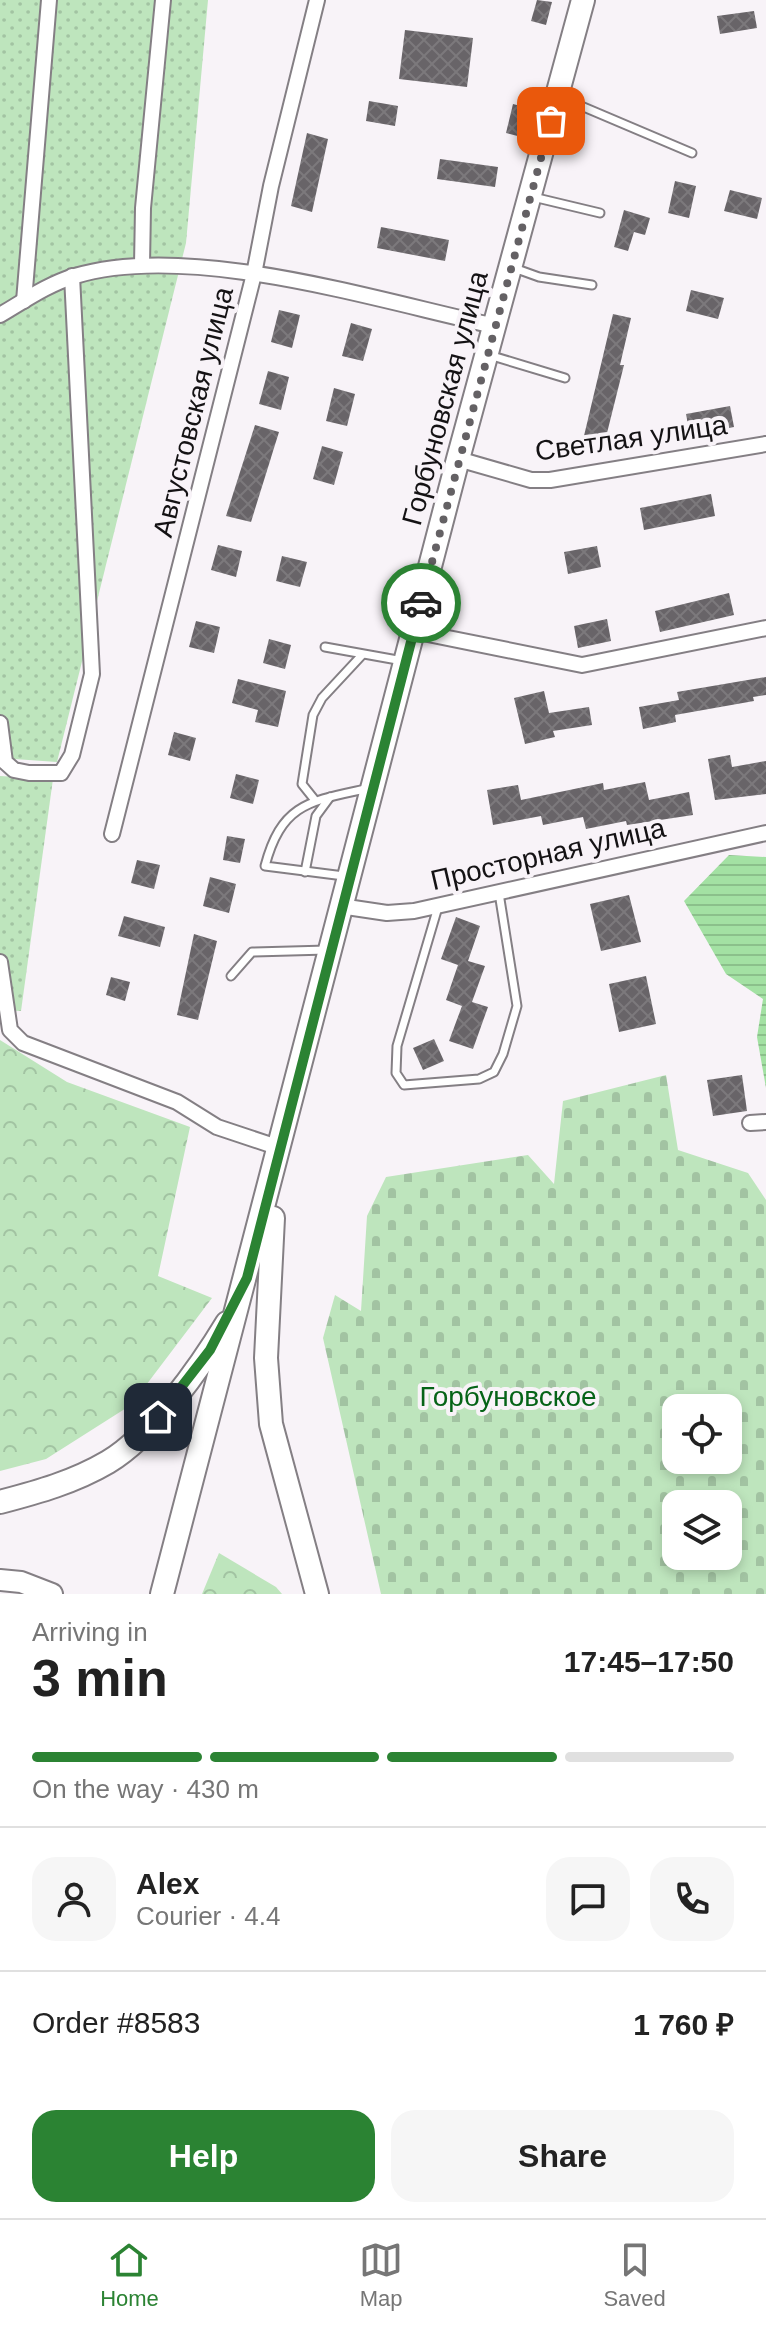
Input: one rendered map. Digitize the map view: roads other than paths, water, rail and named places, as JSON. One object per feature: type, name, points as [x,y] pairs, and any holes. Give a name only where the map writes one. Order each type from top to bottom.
[{"type":"main road","name":"Горбуновская улица","points":[[277,1158],[458,459],[583,0]]},
{"type":"main road","points":[[162,1594],[277,1158]]},
{"type":"main road","points":[[277,1158],[266,1358],[271,1424],[317,1594]]},
{"type":"main road","points":[[0,1502],[61,1485],[111,1460],[158,1417],[210,1350],[247,1278]]},
{"type":"main road","points":[[0,1580],[21,1582],[52,1594]]},
{"type":"street","points":[[24,301],[49,0]]},
{"type":"street","points":[[142,265],[143,208],[163,0]]},
{"type":"street","name":"Августовская улица","points":[[112,834],[254,274],[271,186],[317,0]]},
{"type":"street","points":[[0,315],[72,276],[142,265],[175,265],[254,274],[495,326]]},
{"type":"street","points":[[0,723],[5,762],[14,770],[61,773],[72,755],[92,674],[72,276]]},
{"type":"street","name":"Светлая улица","points":[[458,459],[531,480],[550,480],[766,444]]},
{"type":"street","points":[[413,631],[582,665],[766,628]]},
{"type":"street","name":"Просторная улица","points":[[340,906],[387,913],[439,905],[766,833]]},
{"type":"street","points":[[0,962],[10,1030],[23,1043],[177,1102],[277,1158]]},
{"type":"street","points":[[750,1123],[766,1122]]},
{"type":"lane","points":[[558,96],[692,153]]},
{"type":"lane","points":[[531,196],[600,213]]},
{"type":"lane","points":[[512,267],[539,277],[592,285]]},
{"type":"lane","points":[[487,355],[565,378]]},
{"type":"lane","points":[[325,647],[405,661]]},
{"type":"lane","points":[[314,799],[302,784],[313,715],[322,698],[362,655]]},
{"type":"lane","points":[[348,876],[265,866],[272,841],[284,821],[314,799],[372,788]]},
{"type":"lane","points":[[305,872],[316,816],[330,797]]},
{"type":"lane","points":[[439,905],[397,1046],[396,1073],[404,1085],[479,1079],[494,1072],[503,1054],[517,1006],[499,893]]},
{"type":"lane","points":[[231,976],[252,952],[330,950]]},
{"type":"park label","name":"Горбуновское","points":[[508,1396]]}]
